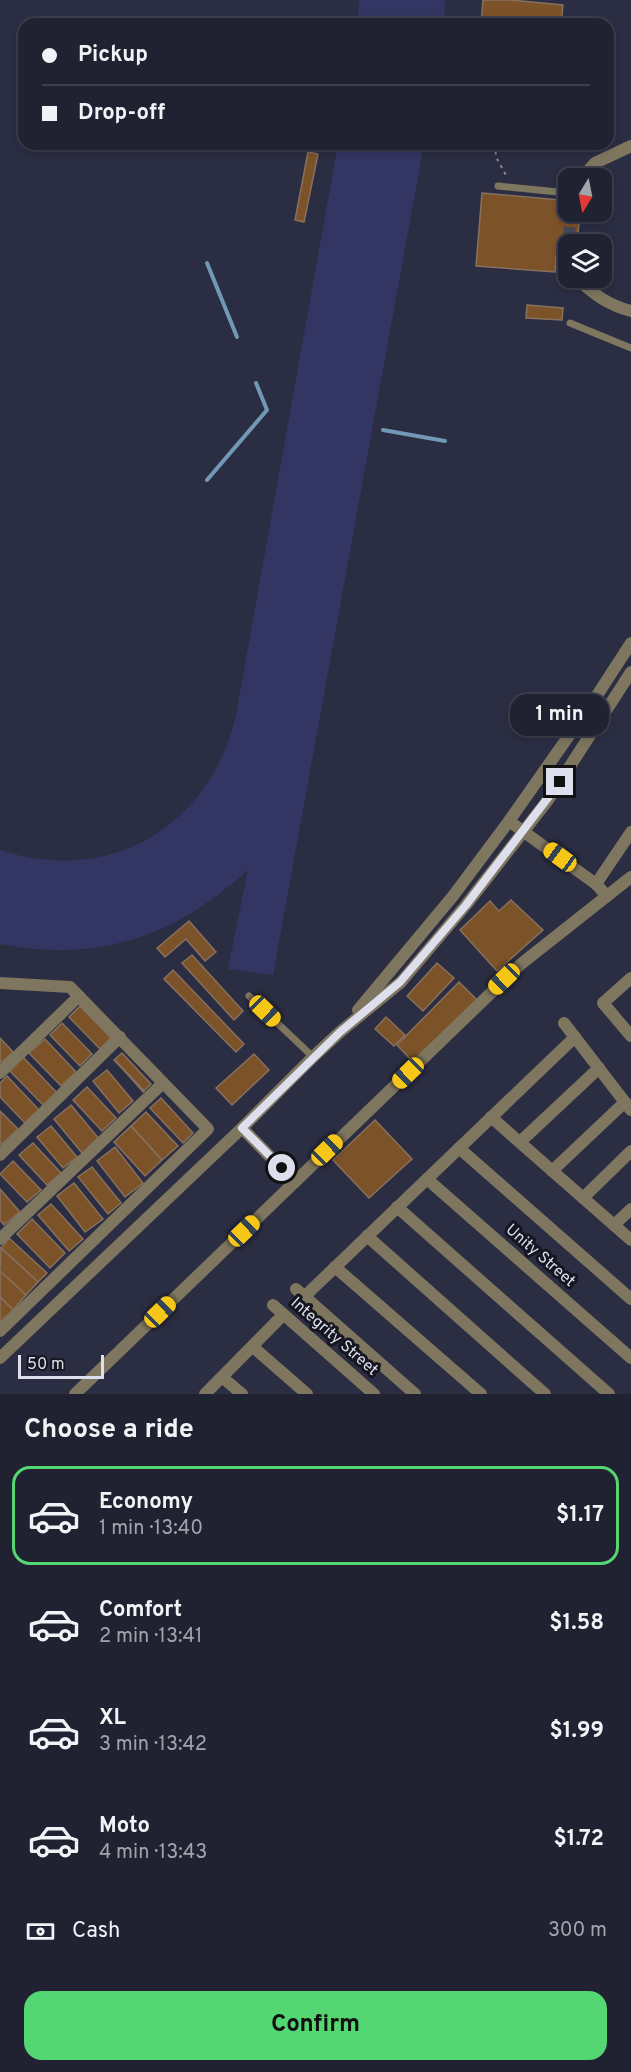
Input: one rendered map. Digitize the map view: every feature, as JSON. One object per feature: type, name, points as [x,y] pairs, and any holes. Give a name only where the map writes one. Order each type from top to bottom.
[{"type":"street","points":[[591,168],[595,163],[631,146]]},
{"type":"street","points":[[588,288],[596,296],[631,312]]},
{"type":"street","points":[[340,1032],[453,896],[509,821],[631,643]]},
{"type":"street","points":[[0,1358],[242,1128],[313,1057],[400,982],[466,905],[548,800],[631,672]]},
{"type":"street","points":[[509,821],[596,884],[606,896]]},
{"type":"street","points":[[596,884],[631,832]]},
{"type":"street","points":[[75,1394],[520,964],[631,877]]},
{"type":"street","points":[[631,978],[603,1003],[631,1036]]},
{"type":"street","points":[[0,1331],[208,1129],[70,987],[1,983]]},
{"type":"street","points":[[0,1073],[80,996]]},
{"type":"street","points":[[552,1171],[628,1106],[564,1023]]},
{"type":"street","points":[[0,1155],[120,1037]]},
{"type":"street","points":[[415,1394],[300,1293],[334,1267],[575,1037]]},
{"type":"street","points":[[520,1143],[599,1068]]},
{"type":"street","points":[[0,1239],[163,1083]]},
{"type":"street","points":[[491,1117],[631,1240]]},
{"type":"street","points":[[242,1128],[295,1182]]},
{"type":"street","points":[[459,1148],[631,1299]]},
{"type":"street","points":[[583,1198],[631,1151]]},
{"type":"street","name":"Unity Street","points":[[427,1179],[631,1358]]},
{"type":"street","points":[[397,1207],[609,1394]]},
{"type":"street","points":[[614,1225],[631,1209]]},
{"type":"street","points":[[367,1236],[545,1394]]},
{"type":"street","points":[[334,1267],[481,1394]]},
{"type":"street","name":"Integrity Street","points":[[273,1305],[374,1394]]},
{"type":"street","points":[[206,1394],[283,1315]]},
{"type":"street","points":[[0,1337],[10,1348]]},
{"type":"street","points":[[253,1347],[307,1394]]},
{"type":"street","points":[[222,1377],[242,1394]]},
{"type":"lane","points":[[498,186],[558,192]]},
{"type":"lane","points":[[570,323],[631,348]]},
{"type":"lane","points":[[249,996],[313,1057]]},
{"type":"path","points":[[495,150],[496,157],[513,187]]},
{"type":"shaded area","points":[[359,0],[445,0],[444,18],[358,18]]},
{"type":"shaded area","points":[[337,150],[423,150],[273,975],[228,969],[248,870],[192,912],[163,928],[133,939],[102,947],[70,950],[36,949],[0,944],[0,850],[41,859],[80,860],[116,853],[150,838],[179,816],[204,788],[223,754],[236,715]]},
{"type":"building","points":[[483,0],[563,5],[562,18],[482,18]]},
{"type":"building","points":[[308,152],[318,154],[304,222],[295,220]]},
{"type":"building","points":[[482,193],[558,200],[558,222],[579,222],[578,234],[558,234],[555,272],[476,266]]},
{"type":"building","points":[[527,305],[563,308],[562,320],[526,318]]},
{"type":"building","points":[[511,900],[543,930],[497,971],[460,930],[490,901],[499,911]]},
{"type":"building","points":[[189,921],[216,952],[205,961],[186,939],[165,957],[157,948]]},
{"type":"building","points":[[192,955],[243,1011],[234,1020],[182,963]]},
{"type":"building","points":[[437,963],[454,978],[423,1011],[407,996]]},
{"type":"building","points":[[173,970],[244,1044],[236,1052],[164,979]]},
{"type":"building","points":[[459,982],[477,1000],[413,1062],[397,1045]]},
{"type":"building","points":[[80,1006],[111,1038],[100,1049],[69,1017]]},
{"type":"building","points":[[386,1017],[405,1035],[394,1046],[375,1029]]},
{"type":"building","points":[[62,1023],[92,1054],[80,1066],[50,1035]]},
{"type":"building","points":[[0,1038],[13,1052],[1,1063],[0,1061]]},
{"type":"building","points":[[45,1039],[76,1072],[61,1086],[29,1053]]},
{"type":"building","points":[[122,1053],[151,1084],[144,1091],[114,1060]]},
{"type":"building","points":[[254,1054],[269,1070],[232,1105],[216,1088]]},
{"type":"building","points":[[23,1057],[58,1094],[45,1107],[9,1070]]},
{"type":"building","points":[[115,1060],[144,1091],[143,1092]]},
{"type":"building","points":[[107,1070],[133,1101],[119,1113],[93,1081]]},
{"type":"building","points":[[7,1076],[39,1110],[25,1123],[0,1097],[0,1083]]},
{"type":"building","points":[[87,1087],[116,1118],[102,1131],[73,1100]]},
{"type":"building","points":[[161,1098],[193,1133],[183,1143],[150,1108]]},
{"type":"building","points":[[71,1105],[99,1139],[82,1153],[54,1119]]},
{"type":"building","points":[[0,1111],[18,1129],[1,1145],[0,1143]]},
{"type":"building","points":[[146,1112],[178,1146],[162,1160],[131,1126]]},
{"type":"building","points":[[375,1120],[412,1159],[369,1198],[333,1160]]},
{"type":"building","points":[[51,1126],[77,1157],[63,1168],[37,1137]]},
{"type":"building","points":[[131,1126],[162,1160],[145,1176],[114,1142]]},
{"type":"building","points":[[33,1143],[61,1173],[47,1185],[19,1155]]},
{"type":"building","points":[[115,1147],[143,1183],[125,1197],[97,1161]]},
{"type":"building","points":[[13,1161],[41,1190],[27,1202],[0,1174]]},
{"type":"building","points":[[92,1167],[121,1203],[108,1214],[78,1177]]},
{"type":"building","points":[[74,1183],[103,1219],[85,1232],[57,1196]]},
{"type":"building","points":[[0,1189],[20,1212],[4,1225],[0,1220]]},
{"type":"building","points":[[51,1204],[83,1239],[69,1251],[38,1215]]},
{"type":"building","points":[[32,1219],[65,1253],[50,1268],[17,1234]]},
{"type":"building","points":[[9,1238],[47,1273],[38,1282],[1,1248]]},
{"type":"building","points":[[1,1248],[38,1282],[26,1295],[0,1271]]},
{"type":"building","points":[[0,1271],[26,1295],[13,1310],[0,1297]]},
{"type":"building","points":[[0,1297],[13,1310],[0,1322]]},
{"type":"waterway","points":[[207,263],[237,337]]},
{"type":"waterway","points":[[207,480],[267,410],[256,383]]},
{"type":"waterway","points":[[383,430],[445,441]]},
{"type":"tunnel","points":[[569,234],[570,222]]},
{"type":"route","points":[[282,1168],[242,1128],[340,1032],[400,982],[466,905],[560,782]]}]
